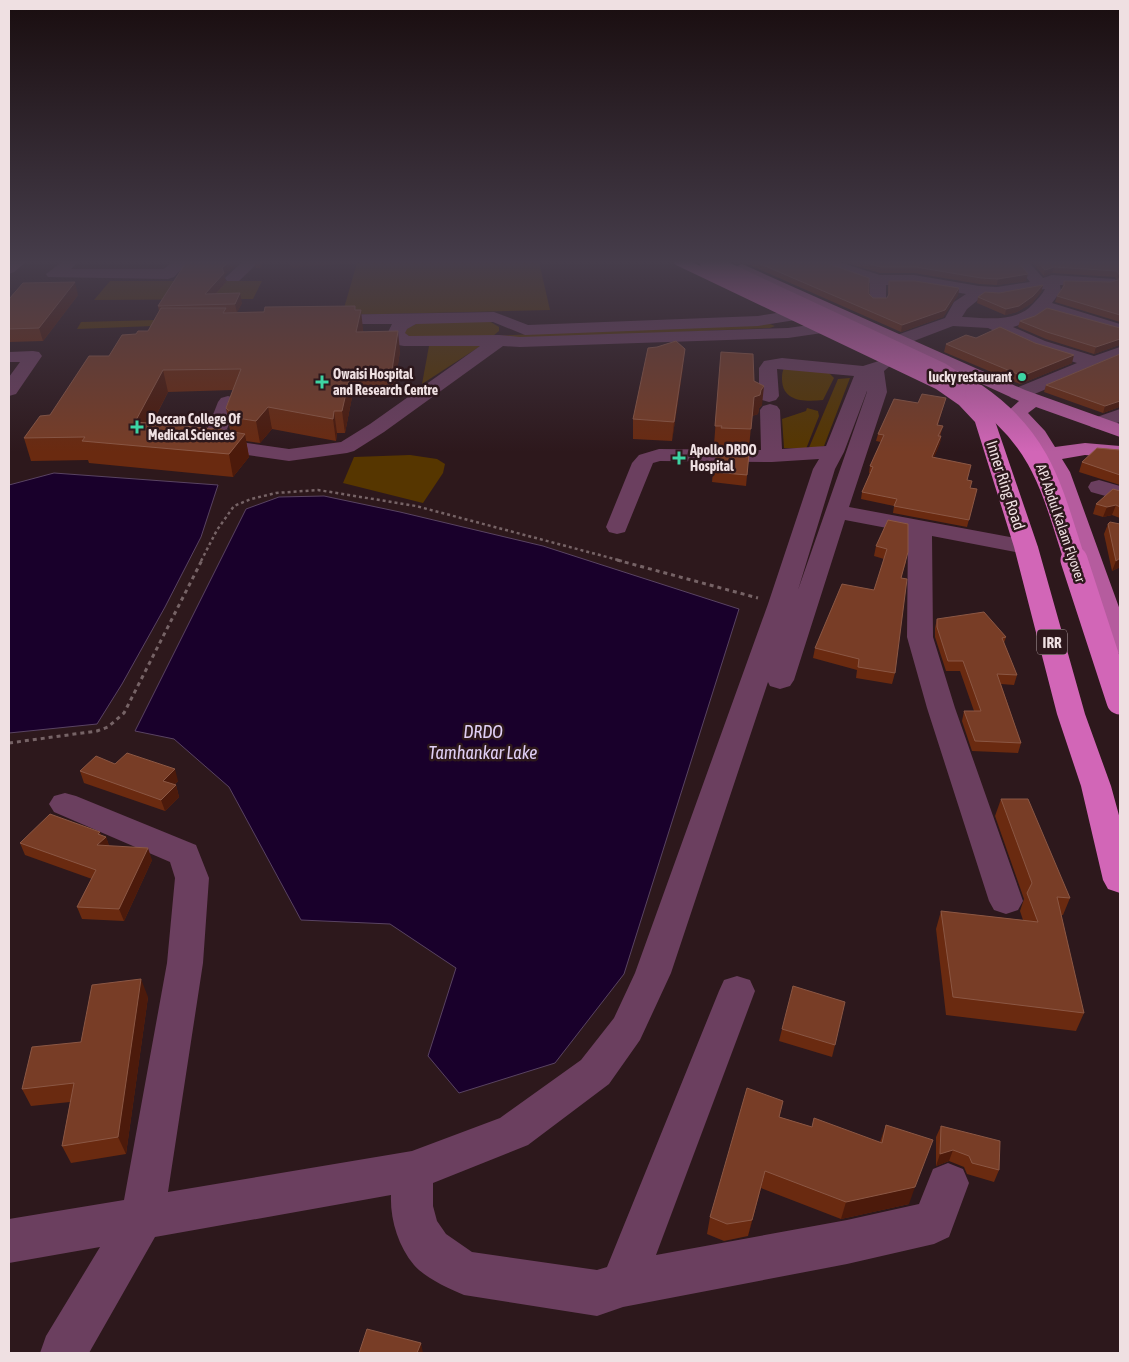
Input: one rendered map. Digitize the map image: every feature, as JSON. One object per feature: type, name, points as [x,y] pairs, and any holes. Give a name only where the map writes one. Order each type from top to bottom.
[{"type":"highway","name":"Inner Ring Road","points":[[818,326],[877,367],[952,390],[974,407],[985,421],[1026,547],[1071,714],[1096,786],[1111,808],[1120,880]]},
{"type":"highway","name":"APJ Abdul Kalam Flyover","points":[[844,326],[941,371],[990,403],[1011,422],[1033,450],[1048,478],[1120,701]]},
{"type":"main road","points":[[867,326],[900,340],[1024,403],[1120,447]]},
{"type":"main road","points":[[1024,403],[1038,435],[1059,472],[1120,646]]},
{"type":"main road","points":[[974,407],[1024,403],[1098,423],[1120,431]]},
{"type":"main road","points":[[1050,456],[1066,449],[1082,448],[1120,452]]},
{"type":"street","points":[[400,326],[396,334],[400,338],[413,342],[499,340],[520,342],[778,333],[823,328]]},
{"type":"street","points":[[517,326],[525,330],[640,326]]},
{"type":"street","points":[[900,340],[939,326]]},
{"type":"street","points":[[996,326],[1039,345],[1120,369]]},
{"type":"street","points":[[228,402],[217,430],[234,447],[289,455],[347,447],[377,428],[499,340]]},
{"type":"street","points":[[1024,403],[1120,352]]},
{"type":"street","points":[[9,357],[33,356],[12,381]]},
{"type":"street","points":[[772,456],[768,368],[770,365],[782,363],[877,367]]},
{"type":"street","points":[[9,1241],[412,1171],[514,1132],[595,1072],[627,1029],[652,973],[780,604],[824,469],[877,367]]},
{"type":"street","points":[[780,680],[878,392],[877,367]]},
{"type":"street","points":[[1098,423],[1120,415]]},
{"type":"street","points":[[618,527],[643,463],[652,457],[659,455],[772,456],[834,452]]},
{"type":"street","points":[[1099,487],[1120,493]]},
{"type":"street","points":[[837,512],[1026,547]]},
{"type":"street","points":[[920,528],[920,637],[941,708],[1006,901]]},
{"type":"street","points":[[63,1353],[142,1218],[186,963],[192,878],[184,854],[65,804]]},
{"type":"street","points":[[623,1284],[737,991]]},
{"type":"street","points":[[412,1171],[412,1206],[417,1229],[430,1250],[464,1274],[597,1293],[623,1284],[847,1242],[934,1222],[948,1183]]},
{"type":"path","points":[[9,742],[97,731],[118,720],[124,713],[217,530],[228,514],[234,506],[250,499],[276,493],[318,490],[416,506],[780,604]]},
{"type":"shaded area","points":[[79,326],[153,326],[153,326],[77,329]]},
{"type":"shaded area","points":[[413,326],[497,326],[499,327],[499,331],[493,336],[713,326],[775,326],[770,328],[520,339],[414,339],[404,333],[404,330]]},
{"type":"shaded area","points":[[482,345],[422,384],[429,346]]},
{"type":"shaded area","points":[[784,368],[829,373],[834,378],[823,400],[809,401],[796,399],[786,393],[783,387],[782,374]]},
{"type":"shaded area","points":[[850,378],[824,446],[808,450],[838,379]]},
{"type":"shaded area","points":[[807,408],[818,411],[819,416],[806,449],[784,448],[782,419],[806,411]]},
{"type":"shaded area","points":[[410,455],[437,459],[445,464],[443,473],[423,503],[343,483],[354,457]]},
{"type":"water","points":[[54,473],[218,485],[201,537],[165,607],[122,684],[97,724],[9,733],[9,485]]},
{"type":"water","name":"DRDO Tamhankar Lake","points":[[324,496],[543,546],[739,609],[624,974],[555,1063],[459,1093],[428,1056],[456,968],[390,924],[301,920],[229,787],[174,739],[135,731],[246,509],[279,497]]},
{"type":"building","points":[[9,326],[41,326],[39,328],[9,329]]},
{"type":"building","points":[[151,326],[357,326],[356,332],[398,331],[392,370],[351,371],[342,411],[334,411],[333,419],[268,407],[256,421],[237,418],[226,408],[241,369],[163,370],[135,422],[217,429],[218,427],[222,430],[245,434],[229,454],[82,441],[85,437],[24,438],[40,416],[50,415],[89,356],[109,356],[122,335],[136,334],[138,331],[148,331]]},
{"type":"building","points":[[1031,326],[1111,326],[1120,328],[1120,339],[1096,347]]},
{"type":"building","points":[[1000,327],[1035,343],[1074,355],[1022,376],[946,344],[966,335],[976,338]]},
{"type":"building","points":[[676,341],[685,349],[674,422],[633,419],[648,348]]},
{"type":"building","points":[[721,352],[753,354],[754,381],[764,386],[760,395],[754,397],[751,429],[715,426]]},
{"type":"building","points":[[1120,354],[1120,401],[1105,406],[1046,385]]},
{"type":"building","points":[[922,394],[946,398],[937,425],[943,426],[938,436],[941,436],[932,457],[971,465],[967,480],[972,481],[970,488],[977,489],[969,520],[894,506],[897,499],[862,492],[873,467],[870,466],[884,435],[878,434],[894,399],[918,403]]},
{"type":"building","points":[[1097,448],[1120,450],[1120,475],[1082,462]]},
{"type":"building","points":[[717,453],[749,454],[747,475],[713,472]]},
{"type":"building","points":[[1113,489],[1120,491],[1120,507],[1116,505],[1107,507],[1096,504]]},
{"type":"building","points":[[888,520],[908,524],[908,552],[901,578],[907,579],[895,673],[858,667],[859,659],[815,648],[842,584],[874,590],[887,549],[876,546]]},
{"type":"building","points":[[1110,522],[1120,524],[1120,558],[1116,561],[1108,524]]},
{"type":"building","points":[[984,612],[1006,637],[1002,638],[1017,675],[997,674],[1021,743],[975,741],[964,711],[981,711],[963,661],[948,661],[937,627],[937,619]]},
{"type":"building","points":[[127,753],[175,769],[163,781],[176,785],[161,800],[80,771],[96,756],[115,764]]},
{"type":"building","points":[[1001,799],[1028,799],[1070,898],[1057,897],[1084,1013],[953,997],[941,911],[1038,922],[1027,893],[1032,883]]},
{"type":"building","points":[[50,814],[100,832],[98,834],[106,837],[97,845],[148,848],[119,909],[77,907],[96,870],[20,843]]},
{"type":"building","points":[[141,979],[118,1137],[62,1146],[74,1083],[22,1089],[32,1047],[81,1042],[92,985]]},
{"type":"building","points":[[793,986],[845,1002],[835,1045],[782,1029]]},
{"type":"building","points":[[747,1088],[783,1101],[779,1117],[812,1127],[814,1118],[882,1143],[886,1125],[933,1140],[915,1187],[846,1202],[765,1171],[752,1220],[727,1224],[710,1217]]},
{"type":"building","points":[[941,1126],[1000,1141],[999,1170],[972,1163],[969,1156],[953,1150],[940,1154]]},
{"type":"building","points":[[367,1329],[421,1343],[417,1353],[359,1353]]},
{"type":"place","name":"lucky restaurant","points":[[1022,377]]},
{"type":"place","name":"Owaisi Hospital and Research Centre","points":[[322,382]]},
{"type":"place","name":"Deccan College Of Medical Sciences","points":[[137,427]]},
{"type":"place","name":"Apollo DRDO Hospital","points":[[679,458]]}]
